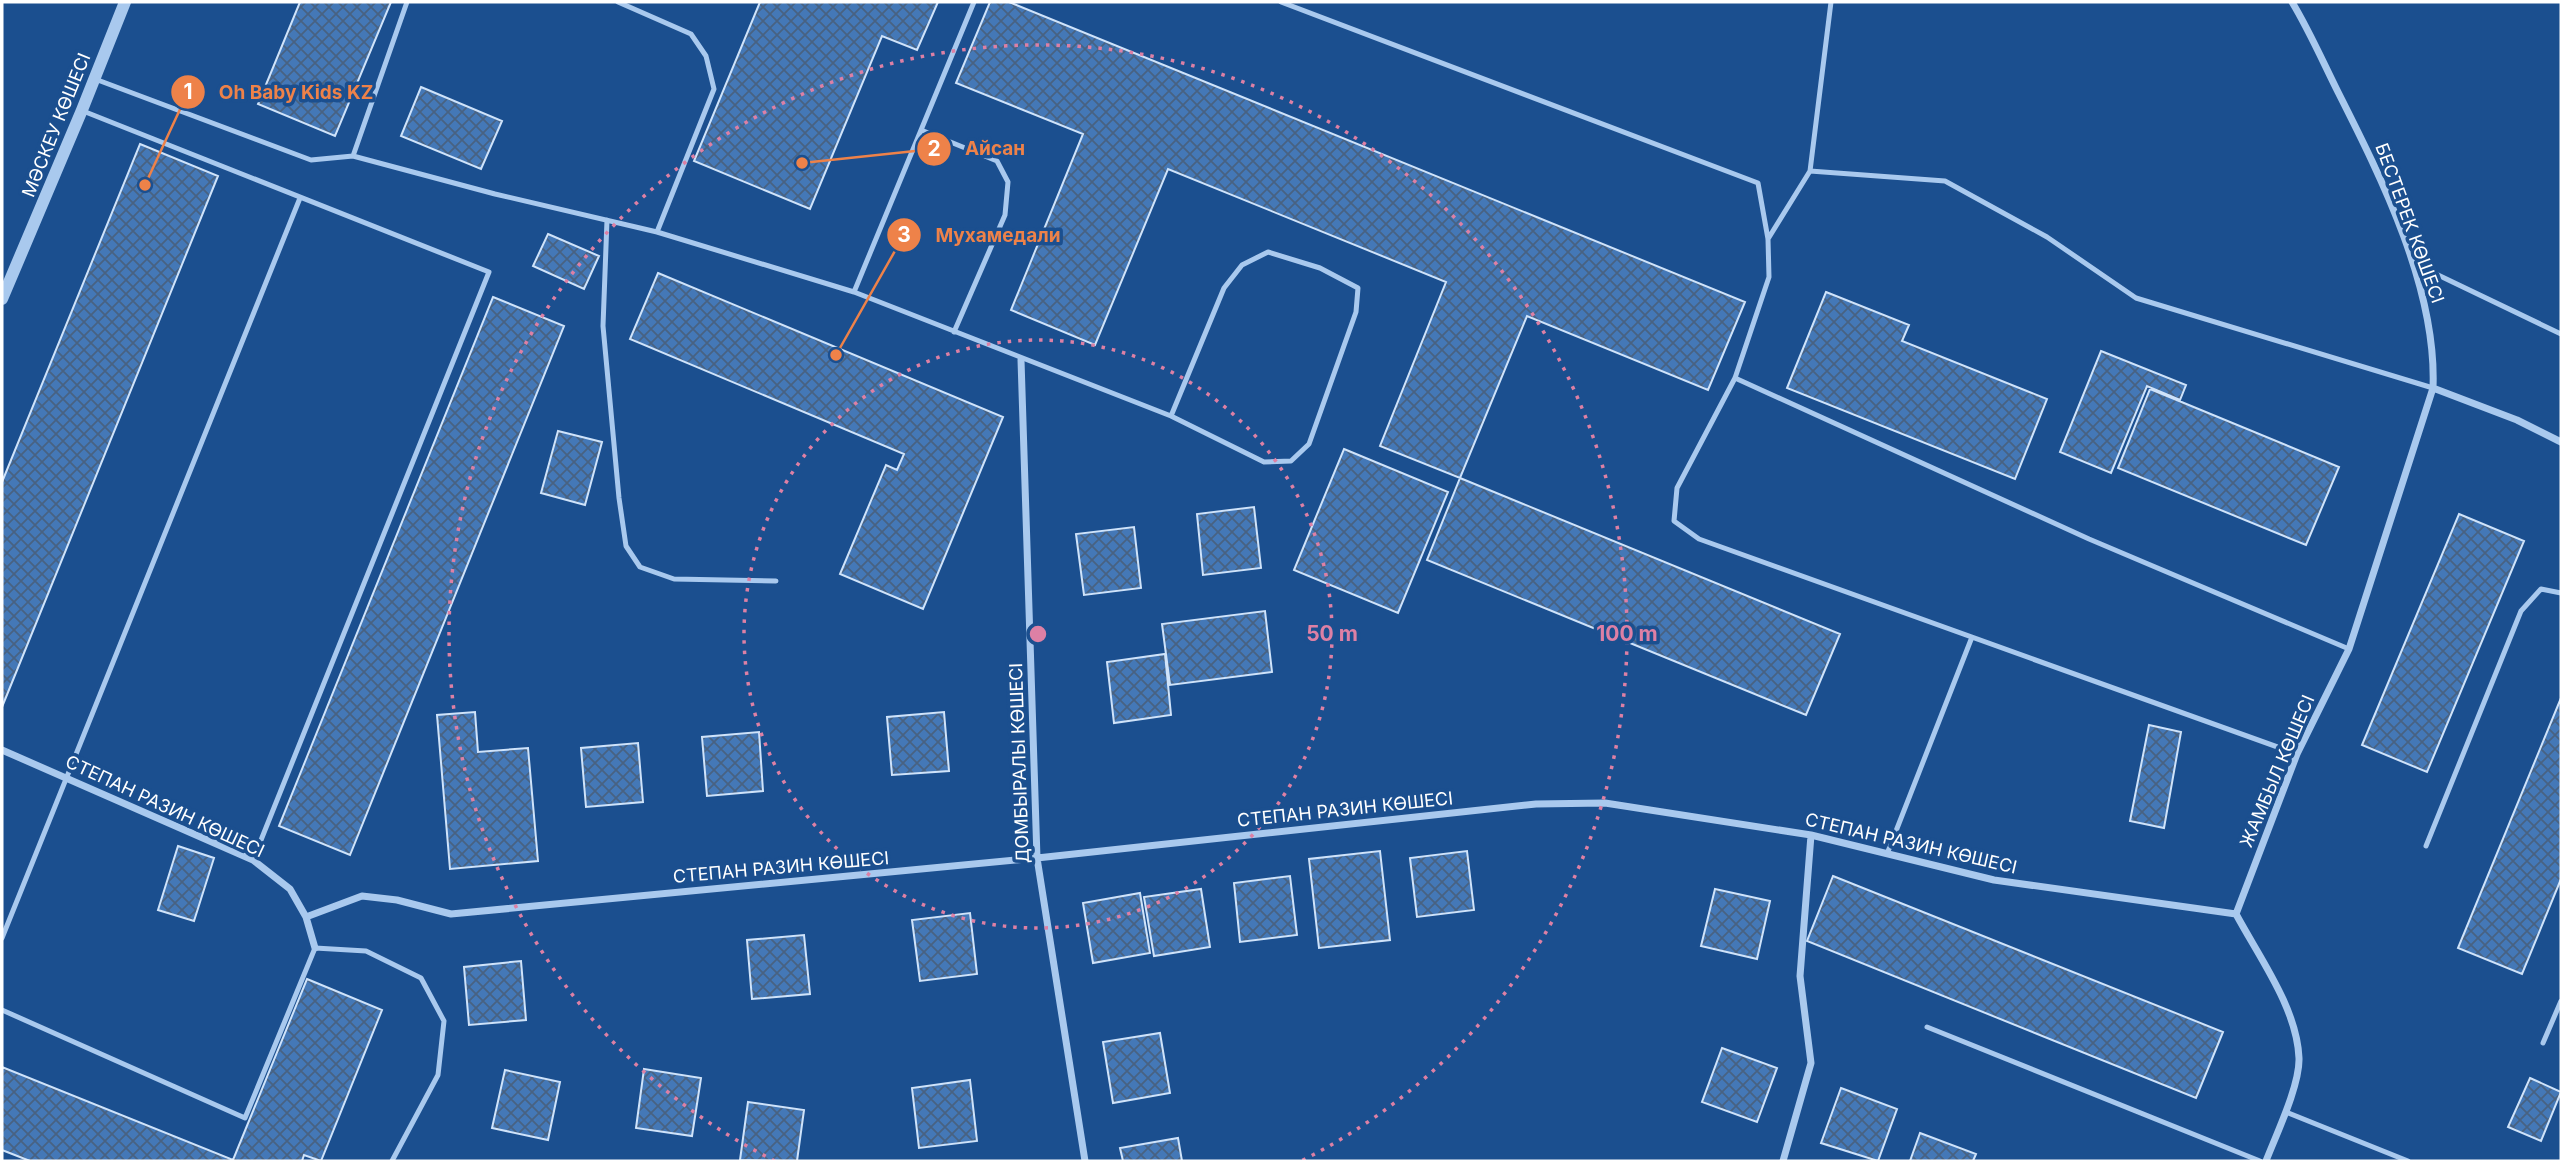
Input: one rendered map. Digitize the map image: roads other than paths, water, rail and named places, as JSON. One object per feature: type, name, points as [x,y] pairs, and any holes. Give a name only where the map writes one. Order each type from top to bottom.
[{"type":"street","name":"МӘСКЕУ КӨШЕСІ","points":[[2,299],[125,2]]},
{"type":"street","name":"БЕСТЕРЕК КӨШЕСІ","points":[[2292,2],[2376,165],[2426,302],[2434,354],[2433,388]]},
{"type":"street","name":"ДОМБЫРАЛЫ КӨШЕСІ","points":[[1021,360],[1037,858],[1085,1161]]},
{"type":"street","points":[[2433,388],[2517,420],[2561,442]]},
{"type":"street","name":"ЖАМБЫЛ КӨШЕСІ","points":[[2236,914],[2297,754],[2349,649],[2433,388]]},
{"type":"street","name":"СТЕПАН РАЗИН КӨШЕСІ","points":[[2,750],[253,860],[290,889],[306,917],[315,948]]},
{"type":"street","name":"СТЕПАН РАЗИН КӨШЕСІ","points":[[306,917],[362,896],[397,900],[451,914],[1037,858],[1536,804],[1605,803],[1811,835],[1994,880],[2236,914]]},
{"type":"street","points":[[1783,1161],[1811,1063],[1800,976],[1811,835]]},
{"type":"street","points":[[2236,914],[2294,1030],[2300,1060],[2286,1112],[2266,1161]]},
{"type":"lane","points":[[353,156],[407,2]]},
{"type":"lane","points":[[618,2],[691,34],[706,56],[715,89],[657,232]]},
{"type":"lane","points":[[854,292],[974,2]]},
{"type":"lane","points":[[1281,2],[1758,183],[1768,239],[1769,277],[1735,377],[1677,488],[1674,521],[1699,539],[2297,754]]},
{"type":"lane","points":[[1768,239],[1810,171],[1831,2]]},
{"type":"lane","points":[[94,79],[311,160],[353,156],[657,232],[854,292],[1021,360],[1171,416],[1264,462],[1291,461],[1309,444],[1356,312],[1357,288],[1320,268],[1268,252],[1242,265],[1224,288],[1171,416]]},
{"type":"lane","points":[[82,110],[489,272],[253,860]]},
{"type":"lane","points":[[921,130],[997,161],[1008,182],[1005,215],[954,332]]},
{"type":"lane","points":[[1810,171],[1945,181],[2047,237],[2136,298],[2433,388]]},
{"type":"lane","points":[[2,938],[300,198]]},
{"type":"lane","points":[[607,220],[603,326],[626,546],[640,567],[674,579],[776,580]]},
{"type":"lane","points":[[2411,262],[2561,334]]},
{"type":"lane","points":[[1735,377],[2089,539],[2349,649]]},
{"type":"lane","points":[[2426,846],[2521,611],[2541,589],[2561,593]]},
{"type":"lane","points":[[1888,854],[1972,637]]},
{"type":"lane","points":[[2,1010],[245,1118],[315,948],[366,951],[421,978],[444,1021],[438,1075],[392,1161]]},
{"type":"lane","points":[[2543,1043],[2561,1001]]},
{"type":"lane","points":[[1927,1027],[2260,1161]]},
{"type":"lane","points":[[2286,1112],[2408,1161]]},
{"type":"place","name":"Айсан","points":[[802,163]]},
{"type":"place","name":"Oh Baby Kids KZ","points":[[145,185]]},
{"type":"place","name":"Мухамедали","points":[[836,355]]}]
